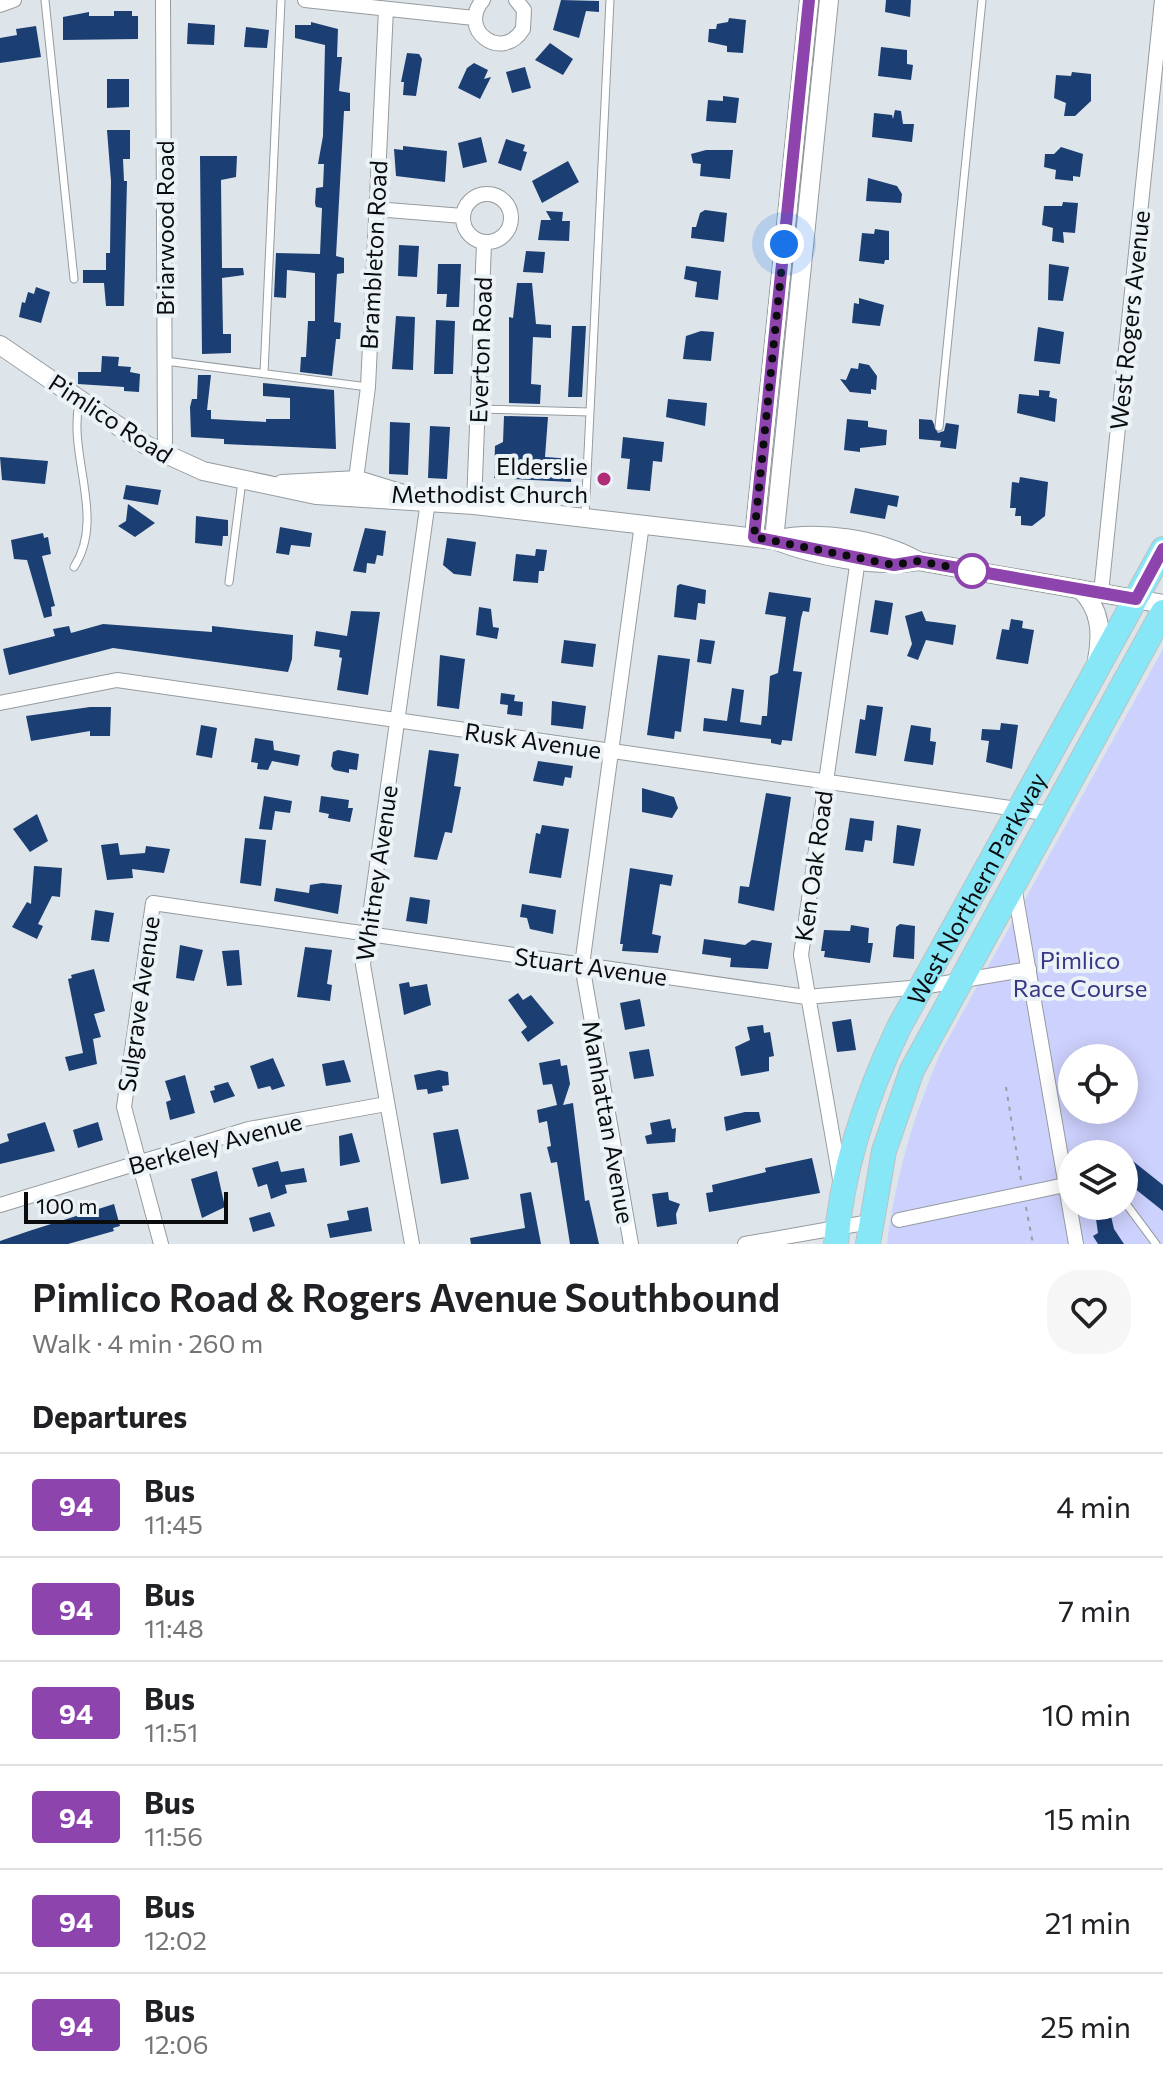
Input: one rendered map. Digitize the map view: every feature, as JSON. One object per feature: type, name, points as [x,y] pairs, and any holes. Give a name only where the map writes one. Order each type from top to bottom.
[{"type":"main road","name":"West Northern Parkway","points":[[837,1236],[843,1191],[869,1094],[922,987],[1163,549]]},
{"type":"main road","name":"West Northern Parkway","points":[[869,1233],[880,1164],[912,1070],[1163,612]]},
{"type":"street","points":[[0,5],[14,0]]},
{"type":"street","name":"Briarwood Road","points":[[163,0],[165,455]]},
{"type":"street","points":[[305,0],[396,7],[474,18]]},
{"type":"street","points":[[483,0],[474,18],[477,31],[488,42],[497,45],[519,36],[525,20],[516,0]]},
{"type":"street","points":[[754,537],[809,0]]},
{"type":"street","points":[[774,540],[829,0]]},
{"type":"street","name":"West Rogers Avenue","points":[[1101,593],[1162,0]]},
{"type":"street","name":"Brambleton Road","points":[[350,498],[358,480],[368,387],[375,209],[396,7]]},
{"type":"street","points":[[480,195],[497,196],[505,202],[511,214],[506,234],[499,240],[484,243],[466,232],[463,216],[469,202],[480,195]]},
{"type":"street","points":[[375,209],[463,216]]},
{"type":"street","name":"Everton Road","points":[[474,505],[484,243]]},
{"type":"street","name":"Pimlico Road","points":[[0,345],[165,455],[203,471],[308,494],[474,505],[754,537],[894,565],[918,561],[1163,604]]},
{"type":"street","name":"Pimlico Road","points":[[276,486],[298,481],[358,480],[428,501]]},
{"type":"street","name":"Whitney Avenue","points":[[412,1244],[363,974],[365,934],[428,501]]},
{"type":"street","name":"Manhattan Avenue","points":[[631,1244],[582,965],[642,524]]},
{"type":"street","name":"Pimlico Road","points":[[774,540],[797,534],[850,541],[897,549],[918,561]]},
{"type":"street","points":[[850,541],[858,559]]},
{"type":"street","name":"Ken Oak Road","points":[[843,1191],[806,997],[801,945],[858,559]]},
{"type":"street","points":[[1080,589],[1094,605],[1099,620],[1095,674]]},
{"type":"street","name":"Rusk Avenue","points":[[0,703],[117,680],[1052,814]]},
{"type":"street","points":[[1014,883],[1058,1143]]},
{"type":"street","name":"Stuart Avenue","points":[[153,903],[806,997],[922,987],[1029,969]]},
{"type":"street","name":"Sulgrave Avenue","points":[[153,903],[124,1107],[161,1244]]},
{"type":"street","name":"Berkeley Avenue","points":[[0,1205],[270,1123],[386,1104]]},
{"type":"street","points":[[899,1220],[1058,1186]]},
{"type":"street","points":[[1072,1220],[1076,1244]]},
{"type":"street","points":[[745,1244],[869,1233]]},
{"type":"lane","points":[[45,0],[74,279]]},
{"type":"lane","points":[[264,373],[281,0]]},
{"type":"lane","points":[[585,517],[610,0]]},
{"type":"lane","points":[[939,427],[982,0]]},
{"type":"lane","points":[[165,361],[368,387]]},
{"type":"lane","points":[[74,567],[83,554],[89,521],[74,426],[80,400]]},
{"type":"lane","points":[[478,409],[590,412]]},
{"type":"lane","points":[[229,582],[243,479]]},
{"type":"lane","points":[[1138,1220],[1156,1244]]},
{"type":"path","points":[[1006,1087],[1033,1244]]},
{"type":"green space","name":"Pimlico Race Course","points":[[1163,649],[1163,1244],[887,1244],[895,1193],[923,1097],[942,1050]]},
{"type":"building","points":[[561,0],[599,1],[599,12],[586,11],[579,38],[553,30]]},
{"type":"building","points":[[886,0],[911,0],[910,17],[885,12]]},
{"type":"building","points":[[114,11],[132,11],[132,16],[138,16],[138,39],[63,40],[63,17],[89,12],[89,16],[114,16]]},
{"type":"building","points":[[729,18],[746,20],[743,53],[727,52],[727,46],[708,42],[709,29],[716,29],[717,24],[728,22]]},
{"type":"building","points":[[311,22],[338,29],[337,57],[342,57],[339,91],[350,93],[350,111],[344,111],[336,256],[344,258],[344,273],[337,274],[334,322],[341,323],[340,339],[336,339],[332,376],[300,372],[301,357],[306,357],[308,321],[315,321],[315,273],[287,270],[286,298],[274,297],[276,253],[320,254],[322,208],[316,207],[315,203],[316,188],[323,187],[324,164],[318,164],[323,136],[325,45],[295,38],[295,25],[311,25]]},
{"type":"building","points":[[188,23],[215,25],[214,45],[187,44]]},
{"type":"building","points":[[36,26],[41,57],[0,63],[0,38],[17,35],[16,29]]},
{"type":"building","points":[[246,27],[269,30],[267,48],[244,47]]},
{"type":"building","points":[[550,43],[573,59],[563,75],[535,60]]},
{"type":"building","points":[[881,47],[907,50],[907,64],[913,65],[911,80],[878,76]]},
{"type":"building","points":[[407,53],[419,54],[422,59],[416,96],[403,95],[404,82],[401,82]]},
{"type":"building","points":[[474,63],[488,70],[484,79],[491,77],[480,99],[458,88],[467,68]]},
{"type":"building","points":[[525,67],[531,88],[512,93],[506,72]]},
{"type":"building","points":[[1072,72],[1091,74],[1091,101],[1075,116],[1064,116],[1066,103],[1054,98],[1056,75],[1071,76]]},
{"type":"building","points":[[107,79],[129,79],[129,107],[107,108]]},
{"type":"building","points":[[723,96],[739,98],[736,123],[706,121],[708,100],[723,101]]},
{"type":"building","points":[[895,110],[901,111],[903,124],[914,124],[912,142],[872,137],[874,113],[892,115],[893,119]]},
{"type":"building","points":[[107,130],[130,130],[130,159],[123,159],[124,181],[127,181],[124,306],[106,306],[104,283],[83,283],[83,270],[106,270],[106,253],[110,253],[111,181]]},
{"type":"building","points":[[481,137],[487,162],[463,168],[458,143]]},
{"type":"building","points":[[506,139],[525,145],[523,151],[527,152],[521,171],[498,163]]},
{"type":"building","points":[[403,146],[447,151],[445,182],[396,176],[394,149],[403,150]]},
{"type":"building","points":[[1061,147],[1083,154],[1080,177],[1073,176],[1073,181],[1055,179],[1056,170],[1044,167],[1045,154],[1054,154]]},
{"type":"building","points":[[706,150],[733,150],[730,179],[700,176],[701,164],[693,163],[691,154]]},
{"type":"building","points":[[200,156],[237,156],[236,177],[221,180],[222,268],[243,268],[244,275],[222,278],[223,334],[231,334],[231,353],[202,354]]},
{"type":"building","points":[[568,161],[579,182],[542,203],[532,181]]},
{"type":"building","points":[[868,178],[897,186],[902,194],[901,203],[866,201]]},
{"type":"building","points":[[1063,202],[1078,203],[1075,233],[1063,232],[1064,243],[1052,241],[1053,228],[1042,225],[1044,206],[1062,206]]},
{"type":"building","points":[[705,210],[727,213],[724,242],[691,238],[692,227],[696,227],[700,213]]},
{"type":"building","points":[[546,211],[563,212],[562,221],[570,221],[569,241],[538,240],[541,220],[551,220]]},
{"type":"building","points":[[875,229],[889,231],[889,260],[885,260],[884,264],[859,261],[862,233],[874,234]]},
{"type":"building","points":[[399,245],[419,246],[417,277],[398,276]]},
{"type":"building","points":[[526,251],[545,252],[543,273],[523,272]]},
{"type":"building","points":[[438,264],[461,264],[459,307],[446,307],[447,294],[437,294]]},
{"type":"building","points":[[1049,264],[1069,267],[1063,301],[1048,300]]},
{"type":"building","points":[[686,266],[721,271],[718,300],[695,297],[697,282],[684,279]]},
{"type":"building","points":[[517,283],[532,283],[536,324],[551,325],[551,338],[533,337],[531,384],[541,385],[540,404],[509,403],[509,317],[513,318]]},
{"type":"building","points":[[36,287],[50,292],[41,323],[19,317],[22,302],[25,303],[28,292],[34,294]]},
{"type":"building","points":[[859,298],[884,305],[880,326],[852,323],[854,303],[859,304]]},
{"type":"building","points":[[396,316],[415,317],[413,370],[392,369]]},
{"type":"building","points":[[436,320],[455,321],[453,374],[434,374]]},
{"type":"building","points":[[572,326],[586,326],[582,397],[568,397]]},
{"type":"building","points":[[1038,327],[1064,332],[1060,364],[1034,361]]},
{"type":"building","points":[[701,331],[714,332],[711,361],[683,359],[686,336]]},
{"type":"building","points":[[102,356],[119,357],[118,366],[131,367],[130,372],[140,374],[139,392],[124,391],[124,387],[78,384],[78,372],[101,372]]},
{"type":"building","points":[[859,363],[869,365],[877,376],[876,390],[871,389],[871,394],[850,392],[840,379],[846,380],[851,368],[858,369]]},
{"type":"building","points":[[198,375],[211,375],[207,410],[211,410],[211,419],[266,422],[266,419],[290,419],[290,398],[263,396],[263,383],[334,390],[336,449],[224,444],[224,439],[191,437],[190,407],[192,399],[197,399]]},
{"type":"building","points":[[1039,390],[1050,391],[1049,397],[1057,399],[1055,422],[1017,413],[1019,394],[1039,396]]},
{"type":"building","points":[[668,399],[707,403],[705,426],[666,417]]},
{"type":"building","points":[[504,416],[548,417],[545,457],[573,459],[571,482],[494,478],[495,446],[503,442]]},
{"type":"building","points":[[847,419],[868,421],[868,427],[887,430],[886,445],[860,448],[860,452],[844,450]]},
{"type":"building","points":[[919,419],[932,420],[938,433],[944,431],[946,423],[959,425],[956,449],[940,447],[941,441],[919,439]]},
{"type":"building","points":[[390,422],[410,423],[408,475],[389,474]]},
{"type":"building","points":[[430,426],[450,427],[447,479],[428,478]]},
{"type":"building","points":[[623,437],[664,442],[662,462],[653,461],[650,491],[627,489],[630,459],[621,458]]},
{"type":"building","points":[[0,457],[48,461],[45,484],[2,480]]},
{"type":"building","points":[[1020,477],[1048,482],[1045,516],[1032,526],[1021,525],[1021,516],[1015,516],[1016,508],[1010,508],[1012,482],[1019,483]]},
{"type":"building","points":[[126,485],[161,490],[158,505],[123,499]]},
{"type":"building","points":[[855,488],[899,496],[897,507],[888,505],[885,519],[850,513]]},
{"type":"building","points":[[128,504],[155,523],[135,537],[118,526],[126,521]]},
{"type":"building","points":[[196,516],[228,520],[228,536],[223,536],[222,546],[195,543]]},
{"type":"building","points":[[280,527],[312,533],[310,547],[291,545],[289,555],[276,553]]},
{"type":"building","points":[[365,528],[386,531],[383,556],[377,555],[375,564],[367,563],[366,573],[353,571]]},
{"type":"building","points":[[43,533],[44,538],[48,537],[51,554],[42,556],[55,606],[51,607],[52,616],[44,618],[27,560],[14,559],[11,540]]},
{"type":"building","points":[[447,538],[476,542],[471,576],[454,574],[443,565]]},
{"type":"building","points":[[536,549],[547,550],[544,571],[539,571],[538,583],[513,581],[516,554],[535,556]]},
{"type":"building","points":[[677,586],[706,590],[705,604],[698,603],[696,620],[674,617]]},
{"type":"building","points":[[769,592],[811,598],[809,612],[803,611],[801,618],[793,671],[802,672],[792,741],[782,740],[781,745],[771,743],[771,739],[703,731],[704,718],[727,721],[732,688],[744,690],[740,722],[761,725],[762,716],[767,716],[770,676],[778,673],[786,617],[765,614]]},
{"type":"building","points":[[875,600],[893,603],[888,635],[870,632]]},
{"type":"building","points":[[479,607],[491,609],[493,627],[499,628],[497,639],[476,635]]},
{"type":"building","points":[[351,611],[380,612],[368,695],[337,690],[342,658],[339,657],[340,650],[314,646],[316,631],[347,636]]},
{"type":"building","points":[[922,611],[926,621],[956,625],[953,645],[926,640],[918,660],[907,656],[912,644],[905,616]]},
{"type":"building","points":[[1011,619],[1023,621],[1022,628],[1034,630],[1028,664],[996,659],[1002,629],[1009,630]]},
{"type":"building","points":[[103,624],[212,632],[212,626],[293,635],[292,659],[288,672],[113,648],[9,675],[3,649],[55,636],[53,629],[69,626],[71,633]]},
{"type":"building","points":[[700,639],[715,641],[711,664],[697,662]]},
{"type":"building","points":[[564,640],[596,644],[593,667],[561,663]]},
{"type":"building","points":[[440,655],[465,659],[459,709],[437,706]]},
{"type":"building","points":[[658,655],[690,659],[681,732],[675,731],[674,739],[647,735]]},
{"type":"building","points":[[501,693],[515,695],[514,701],[523,702],[522,716],[507,714],[508,705],[500,704]]},
{"type":"building","points":[[552,701],[586,706],[583,729],[551,725]]},
{"type":"building","points":[[867,705],[883,707],[876,756],[855,753],[860,719],[865,720]]},
{"type":"building","points":[[111,707],[110,736],[90,736],[90,731],[31,741],[26,716]]},
{"type":"building","points":[[1001,723],[1018,725],[1012,769],[986,762],[989,741],[981,740],[982,729],[1000,730]]},
{"type":"building","points":[[201,725],[217,728],[212,758],[196,755]]},
{"type":"building","points":[[911,725],[931,728],[930,741],[936,742],[933,765],[904,761]]},
{"type":"building","points":[[255,738],[273,741],[274,750],[300,755],[298,766],[272,761],[268,770],[257,769],[258,763],[251,762]]},
{"type":"building","points":[[429,750],[459,754],[454,786],[461,787],[452,833],[445,832],[437,860],[414,857]]},
{"type":"building","points":[[333,752],[359,754],[357,770],[349,769],[349,773],[334,770],[331,766]]},
{"type":"building","points":[[538,761],[573,766],[571,778],[565,777],[563,786],[533,781]]},
{"type":"building","points":[[642,788],[674,797],[678,808],[672,818],[642,812]]},
{"type":"building","points":[[766,793],[791,797],[774,911],[738,903],[740,886],[749,887]]},
{"type":"building","points":[[264,796],[292,801],[290,813],[275,811],[272,830],[259,829]]},
{"type":"building","points":[[321,796],[349,800],[348,808],[353,808],[350,822],[328,818],[329,814],[319,812]]},
{"type":"building","points":[[37,814],[48,841],[30,852],[13,829]]},
{"type":"building","points":[[850,818],[874,821],[872,841],[865,840],[863,852],[845,850]]},
{"type":"building","points":[[542,825],[569,829],[561,878],[529,873],[536,833],[540,834]]},
{"type":"building","points":[[897,825],[921,829],[914,866],[893,863]]},
{"type":"building","points":[[245,838],[266,840],[261,886],[240,883]]},
{"type":"building","points":[[118,843],[120,855],[145,853],[146,846],[170,849],[164,873],[132,869],[133,878],[107,880],[101,845]]},
{"type":"building","points":[[34,866],[62,868],[60,897],[52,896],[38,924],[43,926],[37,939],[12,927],[27,902],[31,904]]},
{"type":"building","points":[[630,868],[673,875],[671,886],[660,884],[652,934],[661,936],[658,953],[622,951],[623,944],[620,944]]},
{"type":"building","points":[[310,885],[342,885],[338,914],[274,901],[276,888],[309,893]]},
{"type":"building","points":[[410,897],[430,900],[427,924],[406,921]]},
{"type":"building","points":[[522,904],[556,910],[553,934],[530,929],[527,918],[520,917]]},
{"type":"building","points":[[95,910],[114,913],[109,942],[91,940]]},
{"type":"building","points":[[900,924],[915,926],[914,959],[893,957],[896,927]]},
{"type":"building","points":[[851,925],[869,928],[868,943],[873,943],[870,963],[824,957],[825,951],[821,951],[824,930],[850,931]]},
{"type":"building","points":[[704,939],[745,945],[752,940],[772,943],[768,969],[730,967],[731,958],[702,954]]},
{"type":"building","points":[[180,945],[203,950],[194,981],[176,978]]},
{"type":"building","points":[[305,947],[332,950],[327,984],[332,985],[330,1001],[297,997]]},
{"type":"building","points":[[239,950],[242,985],[227,986],[222,951]]},
{"type":"building","points":[[94,969],[105,1011],[94,1014],[101,1037],[93,1039],[97,1064],[69,1071],[65,1057],[83,1053],[68,979],[72,978],[71,975]]},
{"type":"building","points":[[409,982],[410,987],[427,984],[431,1005],[404,1015],[399,984]]},
{"type":"building","points":[[518,993],[523,1000],[531,995],[554,1023],[528,1042],[521,1032],[527,1027],[508,1000]]},
{"type":"building","points":[[640,999],[645,1026],[625,1030],[620,1003]]},
{"type":"building","points":[[851,1019],[856,1050],[837,1052],[832,1022]]},
{"type":"building","points":[[763,1025],[764,1033],[770,1032],[774,1056],[769,1057],[769,1071],[741,1076],[735,1047],[750,1040],[747,1027]]},
{"type":"building","points":[[649,1049],[654,1076],[634,1079],[629,1052]]},
{"type":"building","points":[[273,1058],[285,1086],[272,1090],[270,1086],[258,1089],[250,1066]]},
{"type":"building","points":[[560,1059],[561,1066],[567,1065],[570,1084],[563,1105],[573,1103],[585,1201],[589,1200],[599,1244],[570,1244],[557,1162],[551,1163],[547,1147],[551,1146],[547,1121],[539,1123],[537,1110],[557,1105],[552,1084],[543,1085],[539,1063]]},
{"type":"building","points":[[344,1060],[351,1082],[326,1086],[322,1064]]},
{"type":"building","points":[[439,1070],[448,1072],[449,1085],[442,1086],[443,1091],[428,1094],[427,1089],[417,1090],[414,1075]]},
{"type":"building","points":[[185,1075],[195,1113],[170,1120],[166,1102],[171,1100],[165,1081]]},
{"type":"building","points":[[228,1082],[235,1096],[214,1103],[210,1091],[215,1090],[214,1086]]},
{"type":"building","points":[[759,1112],[761,1122],[726,1131],[724,1117]]},
{"type":"building","points":[[670,1119],[672,1129],[676,1128],[675,1142],[647,1144],[645,1136],[652,1134],[650,1123]]},
{"type":"building","points":[[45,1122],[55,1151],[0,1164],[0,1144],[9,1141],[7,1134]]},
{"type":"building","points":[[98,1122],[103,1140],[78,1148],[73,1130]]},
{"type":"building","points":[[458,1129],[469,1179],[441,1184],[433,1133]]},
{"type":"building","points":[[352,1133],[360,1162],[340,1166],[339,1136]]},
{"type":"building","points":[[812,1158],[820,1193],[709,1212],[706,1193],[713,1192],[712,1185],[766,1172],[765,1168]]},
{"type":"building","points":[[278,1161],[281,1172],[304,1168],[307,1182],[285,1185],[287,1193],[271,1199],[267,1184],[258,1187],[252,1168]]},
{"type":"building","points":[[1138,1165],[1163,1185],[1163,1211],[1138,1191]]},
{"type":"building","points":[[217,1171],[225,1207],[202,1218],[191,1179]]},
{"type":"building","points":[[531,1192],[541,1244],[471,1244],[470,1238],[525,1228],[520,1194]]},
{"type":"building","points":[[668,1192],[669,1200],[680,1204],[676,1214],[677,1224],[657,1227],[652,1194]]},
{"type":"building","points":[[114,1204],[120,1226],[113,1228],[114,1231],[68,1244],[0,1244],[0,1241]]},
{"type":"building","points":[[368,1207],[372,1231],[330,1238],[327,1224],[349,1220],[347,1211]]},
{"type":"building","points":[[270,1212],[275,1226],[253,1232],[249,1218]]},
{"type":"building","points":[[1096,1220],[1112,1220],[1124,1244],[1098,1244],[1093,1236],[1098,1233]]},
{"type":"bus line","name":"94","points":[[809,0],[754,537],[894,565],[918,561],[1136,599],[1163,549]]},
{"type":"place","name":"Elderslie Methodist Church","points":[[604,479]]},
{"type":"route","points":[[784,244],[754,537],[894,565],[918,561],[975,571],[972,571]]}]
